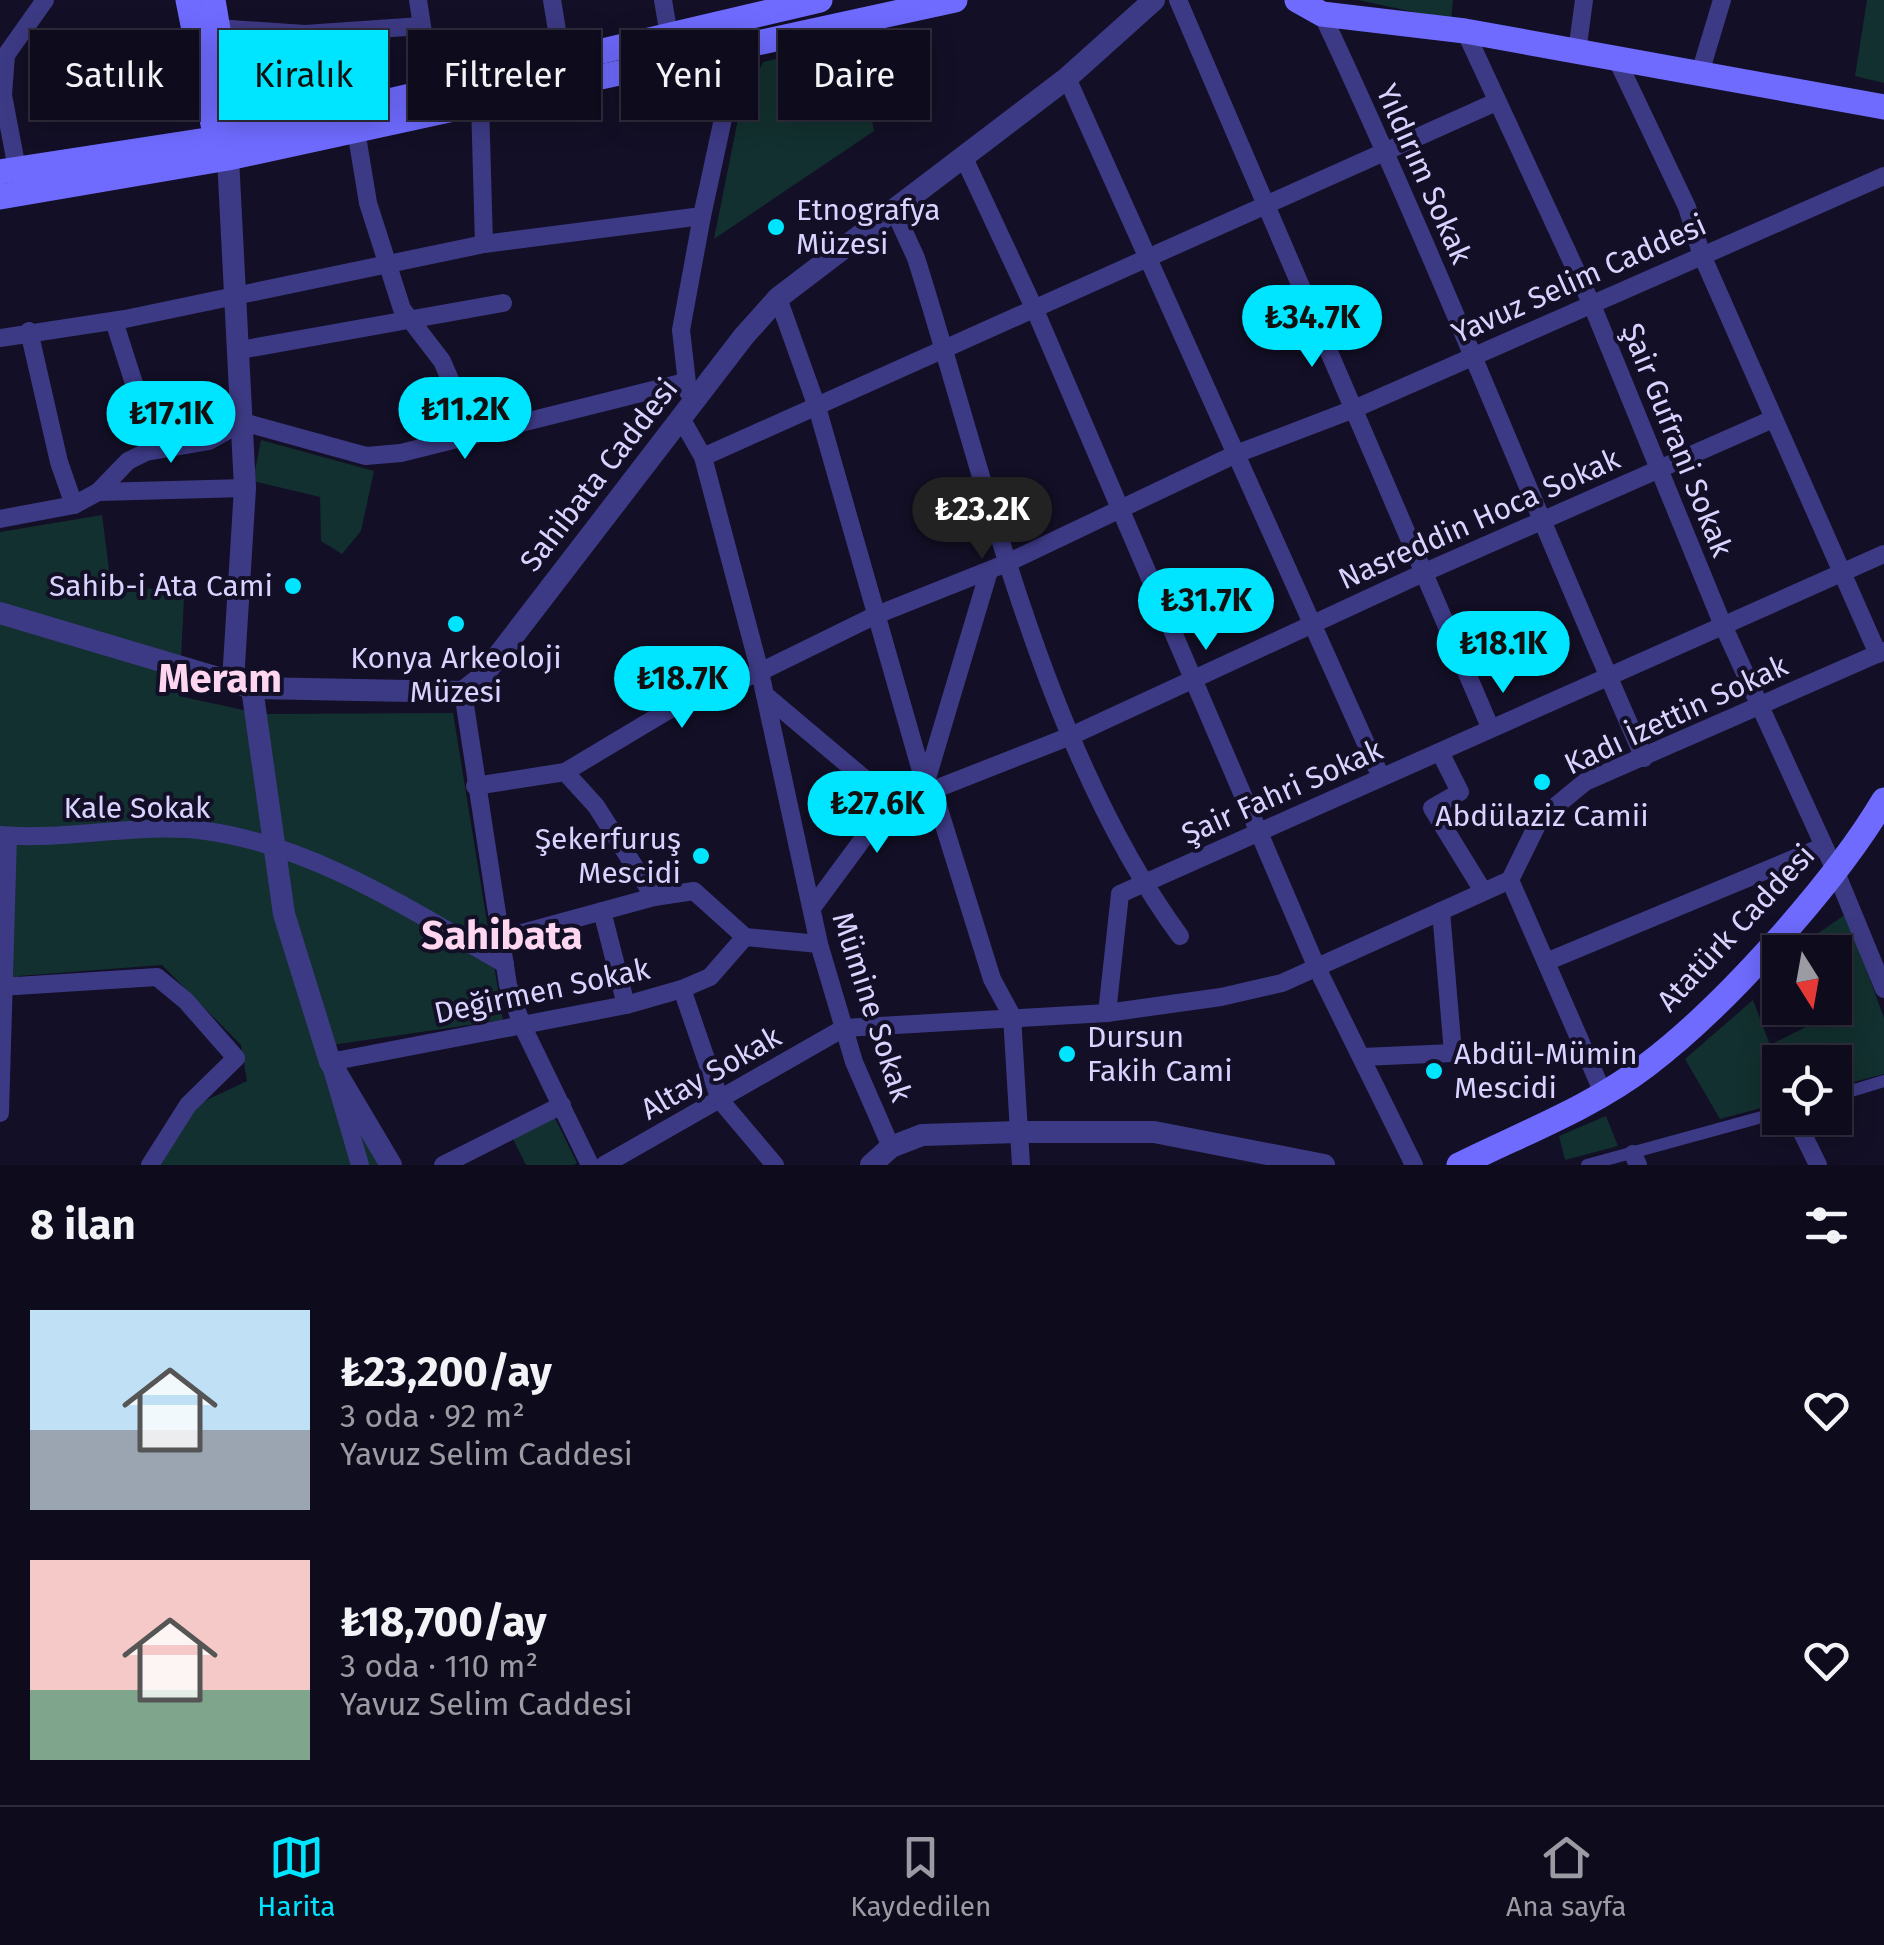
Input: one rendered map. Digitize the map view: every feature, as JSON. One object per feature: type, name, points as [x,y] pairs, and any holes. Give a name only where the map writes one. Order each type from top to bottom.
[{"type":"main road","points":[[188,0],[227,144]]},
{"type":"main road","points":[[212,0],[219,34]]},
{"type":"main road","points":[[688,30],[766,6],[820,0]]},
{"type":"main road","points":[[758,43],[955,0]]},
{"type":"main road","points":[[1298,0],[1322,14],[1465,32],[1881,107]]},
{"type":"main road","points":[[0,197],[408,97]]},
{"type":"main road","points":[[8,170],[356,130],[408,119]]},
{"type":"main road","points":[[226,120],[227,144]]},
{"type":"main road","points":[[300,120],[305,121]]},
{"type":"main road","name":"Atatürk Caddesi","points":[[1459,1165],[1604,1093],[1646,1066],[1710,1011],[1836,870],[1883,802]]},
{"type":"street","points":[[8,170],[3,95],[7,44],[45,0]]},
{"type":"street","points":[[418,0],[422,30]]},
{"type":"street","points":[[552,0],[557,30]]},
{"type":"street","points":[[664,0],[668,30]]},
{"type":"street","name":"Sahibata Caddesi","points":[[463,692],[480,678],[778,298],[1067,78],[1154,0]]},
{"type":"street","points":[[1178,0],[1490,728]]},
{"type":"street","points":[[1577,52],[1584,0]]},
{"type":"street","points":[[1700,73],[1722,0]]},
{"type":"street","name":"Yıldırım Sokak","points":[[1322,14],[1388,153],[1539,522],[1644,758]]},
{"type":"street","points":[[218,28],[305,34],[421,26]]},
{"type":"street","name":"Şair Gufrani Sokak","points":[[1465,32],[1592,304],[1722,623],[1836,870],[1884,988]]},
{"type":"street","points":[[1617,60],[1687,207],[1701,253],[1773,419],[1881,652]]},
{"type":"street","points":[[1067,78],[1150,257],[1309,626],[1380,777]]},
{"type":"street","points":[[703,457],[1496,102]]},
{"type":"street","points":[[480,120],[484,244]]},
{"type":"street","name":"Mümine Sokak","points":[[724,120],[681,330],[686,414],[703,457],[760,672],[819,944],[844,1028],[891,1148]]},
{"type":"street","points":[[356,130],[368,203],[386,264],[409,318],[442,361],[474,435]]},
{"type":"street","points":[[227,144],[244,422],[242,685],[284,914],[360,1165]]},
{"type":"street","points":[[964,158],[1035,310],[1191,680],[1262,831],[1317,968],[1414,1165]]},
{"type":"street","name":"Yavuz Selim Caddesi","points":[[475,786],[566,772],[668,711],[760,672],[874,616],[989,571],[1236,454],[1354,408],[1884,176]]},
{"type":"street","points":[[894,210],[916,258],[1007,563],[1073,736],[1142,885],[1180,936]]},
{"type":"street","points":[[0,338],[114,321],[484,244],[702,216]]},
{"type":"street","points":[[778,298],[817,406],[874,616],[929,788],[992,979],[1012,1016],[1021,1165]]},
{"type":"street","points":[[240,350],[503,303]]},
{"type":"street","points":[[114,321],[155,449]]},
{"type":"street","points":[[30,331],[59,462],[74,505]]},
{"type":"street","points":[[0,519],[74,505],[98,492],[128,461],[155,449],[209,441],[244,422],[366,456],[401,453],[686,382]]},
{"type":"street","name":"Nasreddin Hoca Sokak","points":[[891,801],[1073,736],[1422,573],[1773,419]]},
{"type":"street","points":[[98,492],[245,488]]},
{"type":"street","name":"Şair Fahri Sokak","points":[[1142,885],[1884,554]]},
{"type":"street","points":[[929,788],[989,571]]},
{"type":"street","points":[[0,613],[242,685],[463,692],[505,964],[522,1025],[590,1165]]},
{"type":"street","name":"Kadı İzettin Sokak","points":[[1510,880],[1540,819],[1585,782],[1881,652]]},
{"type":"street","points":[[765,695],[891,801],[812,908]]},
{"type":"street","points":[[1440,752],[1460,792],[1432,808],[1484,890]]},
{"type":"street","points":[[566,772],[596,806],[654,898]]},
{"type":"street","name":"Kale Sokak","points":[[4,835],[204,831],[272,846],[378,891],[505,964]]},
{"type":"street","points":[[0,1113],[4,835]]},
{"type":"street","points":[[1546,962],[1822,846]]},
{"type":"street","points":[[844,1028],[1107,1013],[1221,997],[1282,983],[1510,880],[1604,1093]]},
{"type":"street","points":[[1107,1013],[1120,894],[1142,885]]},
{"type":"street","points":[[500,939],[654,898],[694,892],[745,937],[819,944]]},
{"type":"street","points":[[1362,1057],[1453,1053],[1440,910]]},
{"type":"street","points":[[602,911],[626,1005]]},
{"type":"street","name":"Değirmen Sokak","points":[[330,1062],[626,1005],[682,990],[710,977],[745,937]]},
{"type":"street","points":[[1,986],[157,976],[186,1000],[236,1058],[188,1105],[150,1165]]},
{"type":"street","points":[[682,990],[720,1100],[774,1165]]},
{"type":"street","name":"Altay Sokak","points":[[604,1165],[844,1028]]},
{"type":"street","points":[[330,1062],[390,1165]]},
{"type":"street","points":[[1852,1091],[1884,1081]]},
{"type":"street","points":[[443,1165],[562,1105]]},
{"type":"street","points":[[1587,1165],[1635,1159],[1762,1118]]},
{"type":"street","points":[[871,1165],[891,1148],[922,1135],[1154,1132],[1324,1165]]},
{"type":"street","points":[[1803,1135],[1818,1165]]},
{"type":"green space","points":[[1358,0],[1453,0],[1451,20]]},
{"type":"green space","points":[[1867,0],[1884,0],[1884,83],[1855,76]]},
{"type":"green space","points":[[778,58],[778,120],[872,120],[874,131],[714,239],[738,120],[758,120],[758,73],[763,62]]},
{"type":"green space","points":[[261,440],[374,471],[361,531],[342,554],[321,541],[320,497],[253,481]]},
{"type":"green space","points":[[102,515],[110,577],[184,599],[179,696],[262,714],[453,713],[503,1020],[332,1045],[396,1165],[157,1165],[194,1106],[247,1081],[241,1045],[162,965],[19,976],[0,993],[0,532]]},
{"type":"green space","points":[[1846,914],[1884,1018],[1884,1074],[1852,1082],[1852,1045],[1770,1045],[1810,1025],[1852,1025],[1852,935],[1816,935]]},
{"type":"green space","points":[[1753,1000],[1770,1045],[1762,1045],[1762,1108],[1720,1119],[1685,1059]]},
{"type":"green space","points":[[549,1106],[577,1163],[574,1165],[526,1165],[507,1127]]},
{"type":"green space","points":[[1606,1116],[1618,1146],[1565,1160],[1559,1136]]},
{"type":"place","name":"Etnografya Müzesi","points":[[776,227]]},
{"type":"place","name":"Sahib-i Ata Cami","points":[[293,586]]},
{"type":"place","name":"Konya Arkeoloji Müzesi","points":[[456,624]]},
{"type":"place","name":"Abdülaziz Camii","points":[[1542,782]]},
{"type":"place","name":"Şekerfuruş Mescidi","points":[[701,856]]},
{"type":"place","name":"Dursun Fakih Cami","points":[[1067,1054]]},
{"type":"place","name":"Abdül-Mümin Mescidi","points":[[1434,1071]]},
{"type":"district","name":"Meram","points":[[220,678]]},
{"type":"district","name":"Sahibata","points":[[502,935]]}]
